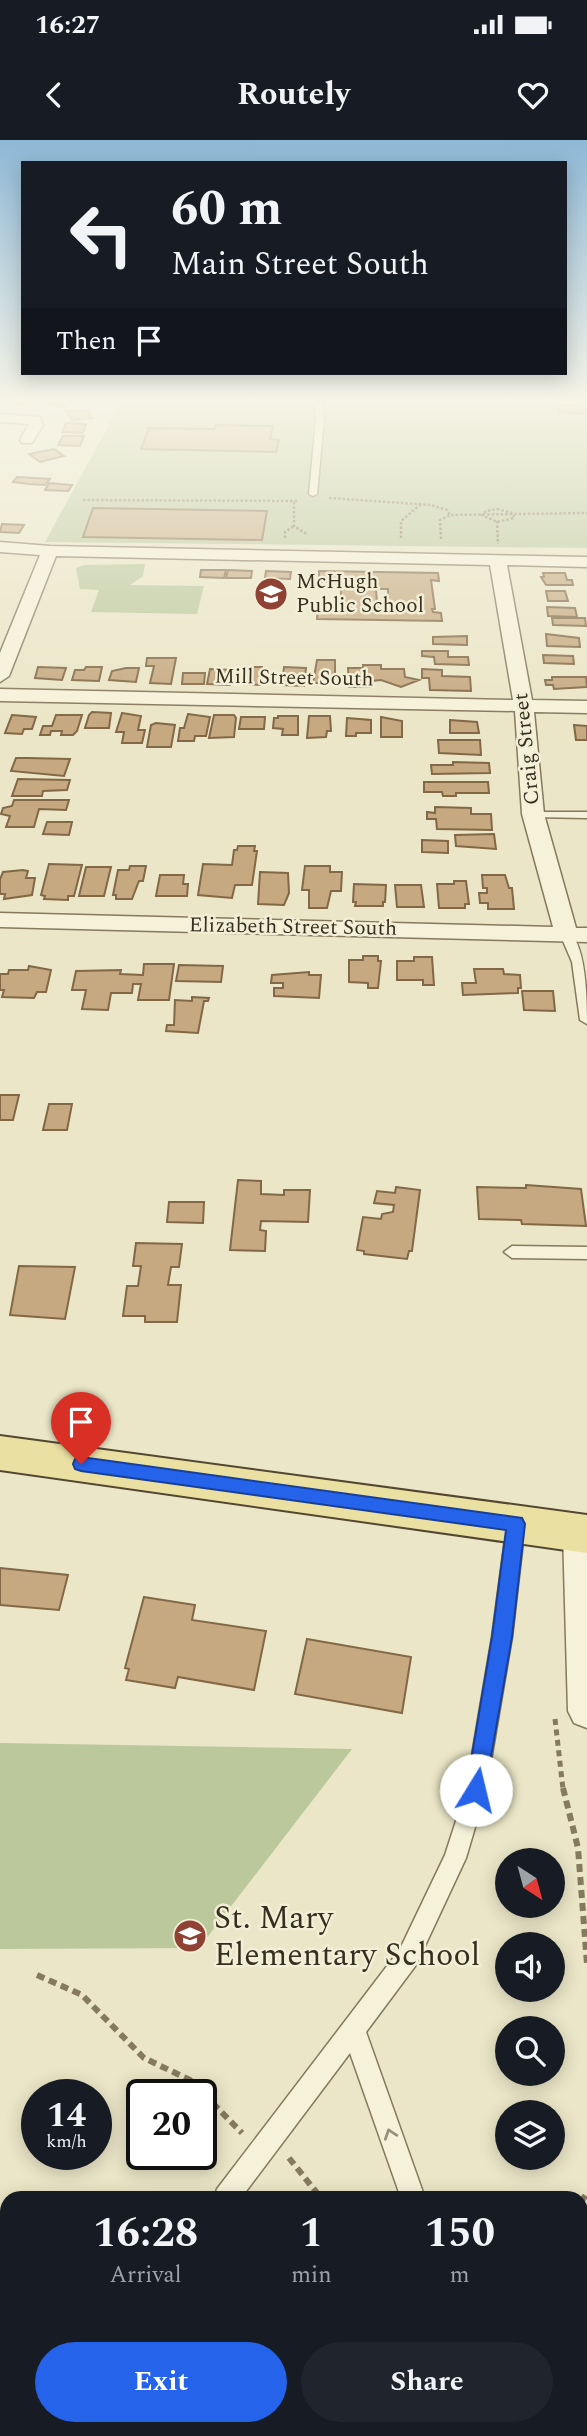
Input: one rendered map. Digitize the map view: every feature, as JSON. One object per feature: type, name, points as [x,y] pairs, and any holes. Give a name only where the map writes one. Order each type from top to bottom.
[{"type":"main road","points":[[0,1453],[584,1533]]},
{"type":"street","points":[[0,547],[50,551],[587,562]]},
{"type":"street","points":[[0,676],[50,551]]},
{"type":"street","name":"Craig Street","points":[[498,561],[524,706],[533,814],[577,934]]},
{"type":"street","name":"Mill Street South","points":[[0,695],[587,707]]},
{"type":"street","name":"Elizabeth Street South","points":[[0,920],[577,934]]},
{"type":"street","points":[[571,1708],[584,1533]]},
{"type":"lane","points":[[533,814],[587,815]]},
{"type":"lane","points":[[577,934],[578,962],[587,1020]]},
{"type":"lane","points":[[512,1252],[587,1253]]},
{"type":"lane","points":[[231,2191],[408,1957],[458,1846],[476,1790],[502,1637],[516,1524]]},
{"type":"lane","points":[[354,2029],[411,2191]]},
{"type":"path","points":[[401,540],[401,521],[418,506]]},
{"type":"path","points":[[437,506],[450,515]]},
{"type":"path","points":[[482,516],[486,511],[497,509],[509,511],[514,516]]},
{"type":"path","points":[[497,509],[498,561]]},
{"type":"path","points":[[441,541],[440,520],[450,515],[587,513]]},
{"type":"path","points":[[482,516],[497,522],[510,520],[514,516]]},
{"type":"path","points":[[571,1708],[556,1741],[563,1788],[578,1848],[587,1964]]},
{"type":"path","points":[[37,1975],[82,1994],[144,2058],[190,2080],[245,2136],[272,2137],[315,2191]]},
{"type":"green space","points":[[65,506],[587,506],[587,548],[45,542]]},
{"type":"green space","points":[[145,564],[143,576],[130,585],[204,586],[197,614],[91,612],[99,590],[80,589],[76,568],[84,565]]},
{"type":"green space","points":[[0,1743],[352,1749],[199,1948],[0,1949]]},
{"type":"building","points":[[93,508],[267,511],[262,540],[83,537]]},
{"type":"building","points":[[2,524],[24,525],[19,533],[0,532]]},
{"type":"building","points":[[201,570],[226,570],[224,578],[200,577]]},
{"type":"building","points":[[228,570],[252,571],[251,578],[226,578]]},
{"type":"building","points":[[266,571],[291,572],[290,579],[265,578]]},
{"type":"building","points":[[319,571],[438,573],[439,581],[431,580],[435,609],[432,609],[433,612],[441,613],[442,621],[317,619],[318,607],[341,608],[341,582],[319,582]],"holes":[[[376,589],[388,589],[388,603],[377,603]]]},
{"type":"building","points":[[543,573],[565,573],[567,580],[572,580],[573,585],[546,585],[541,577],[544,577]]},
{"type":"building","points":[[546,591],[565,591],[568,601],[548,601]]},
{"type":"building","points":[[547,607],[575,608],[577,617],[548,616]]},
{"type":"building","points":[[552,618],[585,618],[586,626],[553,625]]},
{"type":"building","points":[[546,634],[579,638],[580,647],[547,646]]},
{"type":"building","points":[[467,636],[467,645],[433,644],[433,637]]},
{"type":"building","points":[[422,651],[448,651],[448,657],[468,657],[469,665],[435,664],[434,657],[422,656]]},
{"type":"building","points":[[543,655],[573,656],[574,664],[544,663]]},
{"type":"building","points":[[147,658],[176,658],[171,684],[150,683],[154,666],[146,666]]},
{"type":"building","points":[[317,660],[335,660],[335,683],[313,683]]},
{"type":"building","points":[[363,665],[381,665],[381,669],[404,669],[405,677],[419,680],[401,687],[381,680],[372,681],[372,687],[349,687],[348,668],[363,668]]},
{"type":"building","points":[[38,667],[66,668],[62,680],[35,678]]},
{"type":"building","points":[[86,667],[102,667],[99,681],[72,680],[75,670],[84,670]]},
{"type":"building","points":[[244,667],[262,667],[262,670],[266,670],[264,682],[261,685],[243,684],[241,681]]},
{"type":"building","points":[[284,667],[306,668],[304,686],[282,685]]},
{"type":"building","points":[[139,668],[136,682],[109,680],[112,671]]},
{"type":"building","points":[[210,669],[233,670],[230,685],[207,684]]},
{"type":"building","points":[[422,669],[442,670],[442,676],[470,677],[471,691],[430,690],[429,678],[422,678]]},
{"type":"building","points":[[183,673],[205,673],[204,684],[182,684]]},
{"type":"building","points":[[552,677],[586,677],[587,687],[554,689],[553,685],[546,685],[545,680],[552,680]]},
{"type":"building","points":[[92,712],[111,713],[109,728],[85,728]]},
{"type":"building","points":[[122,713],[141,716],[138,730],[145,730],[142,743],[122,743],[124,732],[116,732]]},
{"type":"building","points":[[188,714],[210,717],[206,736],[195,736],[194,741],[178,741],[180,728],[184,728]]},
{"type":"building","points":[[12,715],[36,717],[32,729],[24,729],[22,734],[5,733]]},
{"type":"building","points":[[56,715],[82,715],[77,731],[73,735],[61,735],[62,731],[51,731],[50,735],[40,735],[43,726],[52,726]]},
{"type":"building","points":[[214,715],[234,715],[234,737],[209,738]]},
{"type":"building","points":[[298,716],[298,735],[282,735],[283,729],[273,728],[274,718]]},
{"type":"building","points":[[309,716],[330,716],[331,731],[327,731],[326,737],[307,738]]},
{"type":"building","points":[[241,717],[265,717],[264,729],[239,729]]},
{"type":"building","points":[[381,717],[402,721],[402,737],[381,737]]},
{"type":"building","points":[[347,718],[371,720],[371,733],[346,736]]},
{"type":"building","points":[[450,720],[477,722],[479,733],[450,733]]},
{"type":"building","points":[[151,725],[175,725],[171,747],[147,747]]},
{"type":"building","points":[[574,725],[587,726],[587,740],[576,740]]},
{"type":"building","points":[[438,740],[480,740],[481,755],[439,753]]},
{"type":"building","points":[[16,758],[70,759],[64,776],[11,771]]},
{"type":"building","points":[[453,762],[489,763],[490,773],[432,774],[431,765],[453,765]]},
{"type":"building","points":[[18,779],[70,780],[67,790],[43,791],[42,796],[12,796]]},
{"type":"building","points":[[424,782],[488,782],[489,793],[456,793],[456,796],[443,796],[442,792],[424,792]]},
{"type":"building","points":[[14,800],[69,800],[66,810],[39,809],[34,827],[6,827],[10,816],[1,814],[3,808],[12,806]]},
{"type":"building","points":[[435,807],[471,808],[471,814],[491,814],[492,830],[437,829],[436,819],[427,819],[427,812],[435,813]]},
{"type":"building","points":[[47,822],[72,822],[69,835],[43,834]]},
{"type":"building","points":[[494,834],[496,849],[456,846],[455,835]]},
{"type":"building","points":[[422,840],[448,841],[448,853],[422,852]]},
{"type":"building","points":[[238,846],[255,846],[254,851],[257,851],[252,885],[235,885],[232,898],[198,895],[203,864],[232,865],[234,850],[237,850]]},
{"type":"building","points":[[49,864],[82,865],[74,896],[68,896],[68,900],[44,899],[45,896],[41,895]]},
{"type":"building","points":[[130,866],[146,866],[143,881],[139,881],[132,899],[116,899],[116,895],[113,895],[118,870],[129,870]]},
{"type":"building","points":[[305,866],[330,866],[330,872],[342,872],[341,891],[331,891],[327,908],[309,908],[309,890],[302,890]]},
{"type":"building","points":[[86,867],[111,867],[104,896],[79,896]]},
{"type":"building","points":[[28,871],[26,878],[35,878],[32,895],[4,899],[5,894],[0,894],[3,872]]},
{"type":"building","points":[[260,872],[288,873],[289,893],[284,905],[258,904]]},
{"type":"building","points":[[160,875],[184,875],[183,884],[188,884],[187,896],[156,896]]},
{"type":"building","points":[[482,875],[505,875],[509,888],[512,888],[514,909],[488,909],[488,903],[480,903],[479,893],[487,893],[487,888],[483,888]]},
{"type":"building","points":[[454,881],[466,881],[469,904],[465,904],[465,908],[439,908],[437,884],[454,884]]},
{"type":"building","points":[[354,884],[386,885],[383,906],[355,906]]},
{"type":"building","points":[[395,885],[421,885],[424,907],[397,907]]},
{"type":"building","points":[[363,956],[378,956],[378,961],[381,961],[378,988],[368,988],[368,983],[349,982],[349,960],[363,960]]},
{"type":"building","points":[[414,957],[432,957],[434,985],[423,985],[423,980],[397,980],[397,961],[414,961]]},
{"type":"building","points":[[144,964],[174,964],[169,1000],[138,1000],[141,984],[133,984],[132,993],[111,993],[108,1010],[82,1009],[86,990],[72,990],[76,971],[121,970],[120,974],[143,975]]},
{"type":"building","points":[[179,965],[223,966],[221,982],[176,981]]},
{"type":"building","points":[[29,966],[51,970],[46,992],[37,992],[34,998],[2,997],[4,990],[0,990],[0,974],[8,974],[9,970],[28,970]]},
{"type":"building","points":[[474,969],[503,969],[504,974],[520,975],[521,988],[518,988],[518,993],[463,995],[462,983],[476,983]]},
{"type":"building","points":[[309,972],[309,975],[321,975],[319,998],[274,996],[274,988],[283,988],[283,983],[271,983],[272,975]]},
{"type":"building","points":[[522,991],[553,991],[555,1011],[524,1010]]},
{"type":"building","points":[[192,997],[209,998],[204,1001],[198,1033],[166,1031],[167,1025],[174,1025],[175,1000],[192,1001]]},
{"type":"building","points":[[0,1095],[19,1095],[13,1120],[0,1120]]},
{"type":"building","points":[[49,1104],[72,1104],[67,1130],[43,1130]]},
{"type":"building","points":[[238,1180],[261,1181],[261,1194],[284,1195],[284,1190],[310,1190],[308,1222],[261,1221],[260,1230],[266,1231],[265,1251],[230,1250]]},
{"type":"building","points":[[526,1185],[581,1189],[586,1226],[522,1224],[521,1220],[479,1219],[477,1187],[526,1188]]},
{"type":"building","points":[[396,1187],[420,1190],[412,1251],[409,1251],[407,1259],[364,1254],[364,1251],[357,1250],[363,1217],[381,1219],[382,1214],[393,1212],[394,1205],[374,1203],[377,1191],[395,1193]]},
{"type":"building","points":[[169,1202],[204,1202],[203,1223],[167,1222]]},
{"type":"building","points":[[136,1243],[182,1244],[179,1267],[171,1267],[168,1285],[181,1285],[177,1322],[145,1322],[145,1316],[123,1316],[127,1286],[138,1286],[141,1266],[133,1266]]},
{"type":"building","points":[[19,1266],[75,1267],[65,1319],[10,1315]]},
{"type":"building","points":[[0,1568],[68,1575],[59,1610],[0,1605]]},
{"type":"building","points":[[144,1597],[195,1605],[192,1620],[266,1631],[254,1690],[178,1677],[175,1688],[126,1680],[129,1669],[125,1668]]},
{"type":"building","points":[[307,1639],[411,1657],[402,1713],[295,1694]]},
{"type":"place","name":"McHugh Public School","points":[[271,594]]},
{"type":"place","name":"St. Mary Elementary School","points":[[190,1936]]},
{"type":"route","points":[[81,1464],[516,1524],[502,1637],[476,1790]]}]
